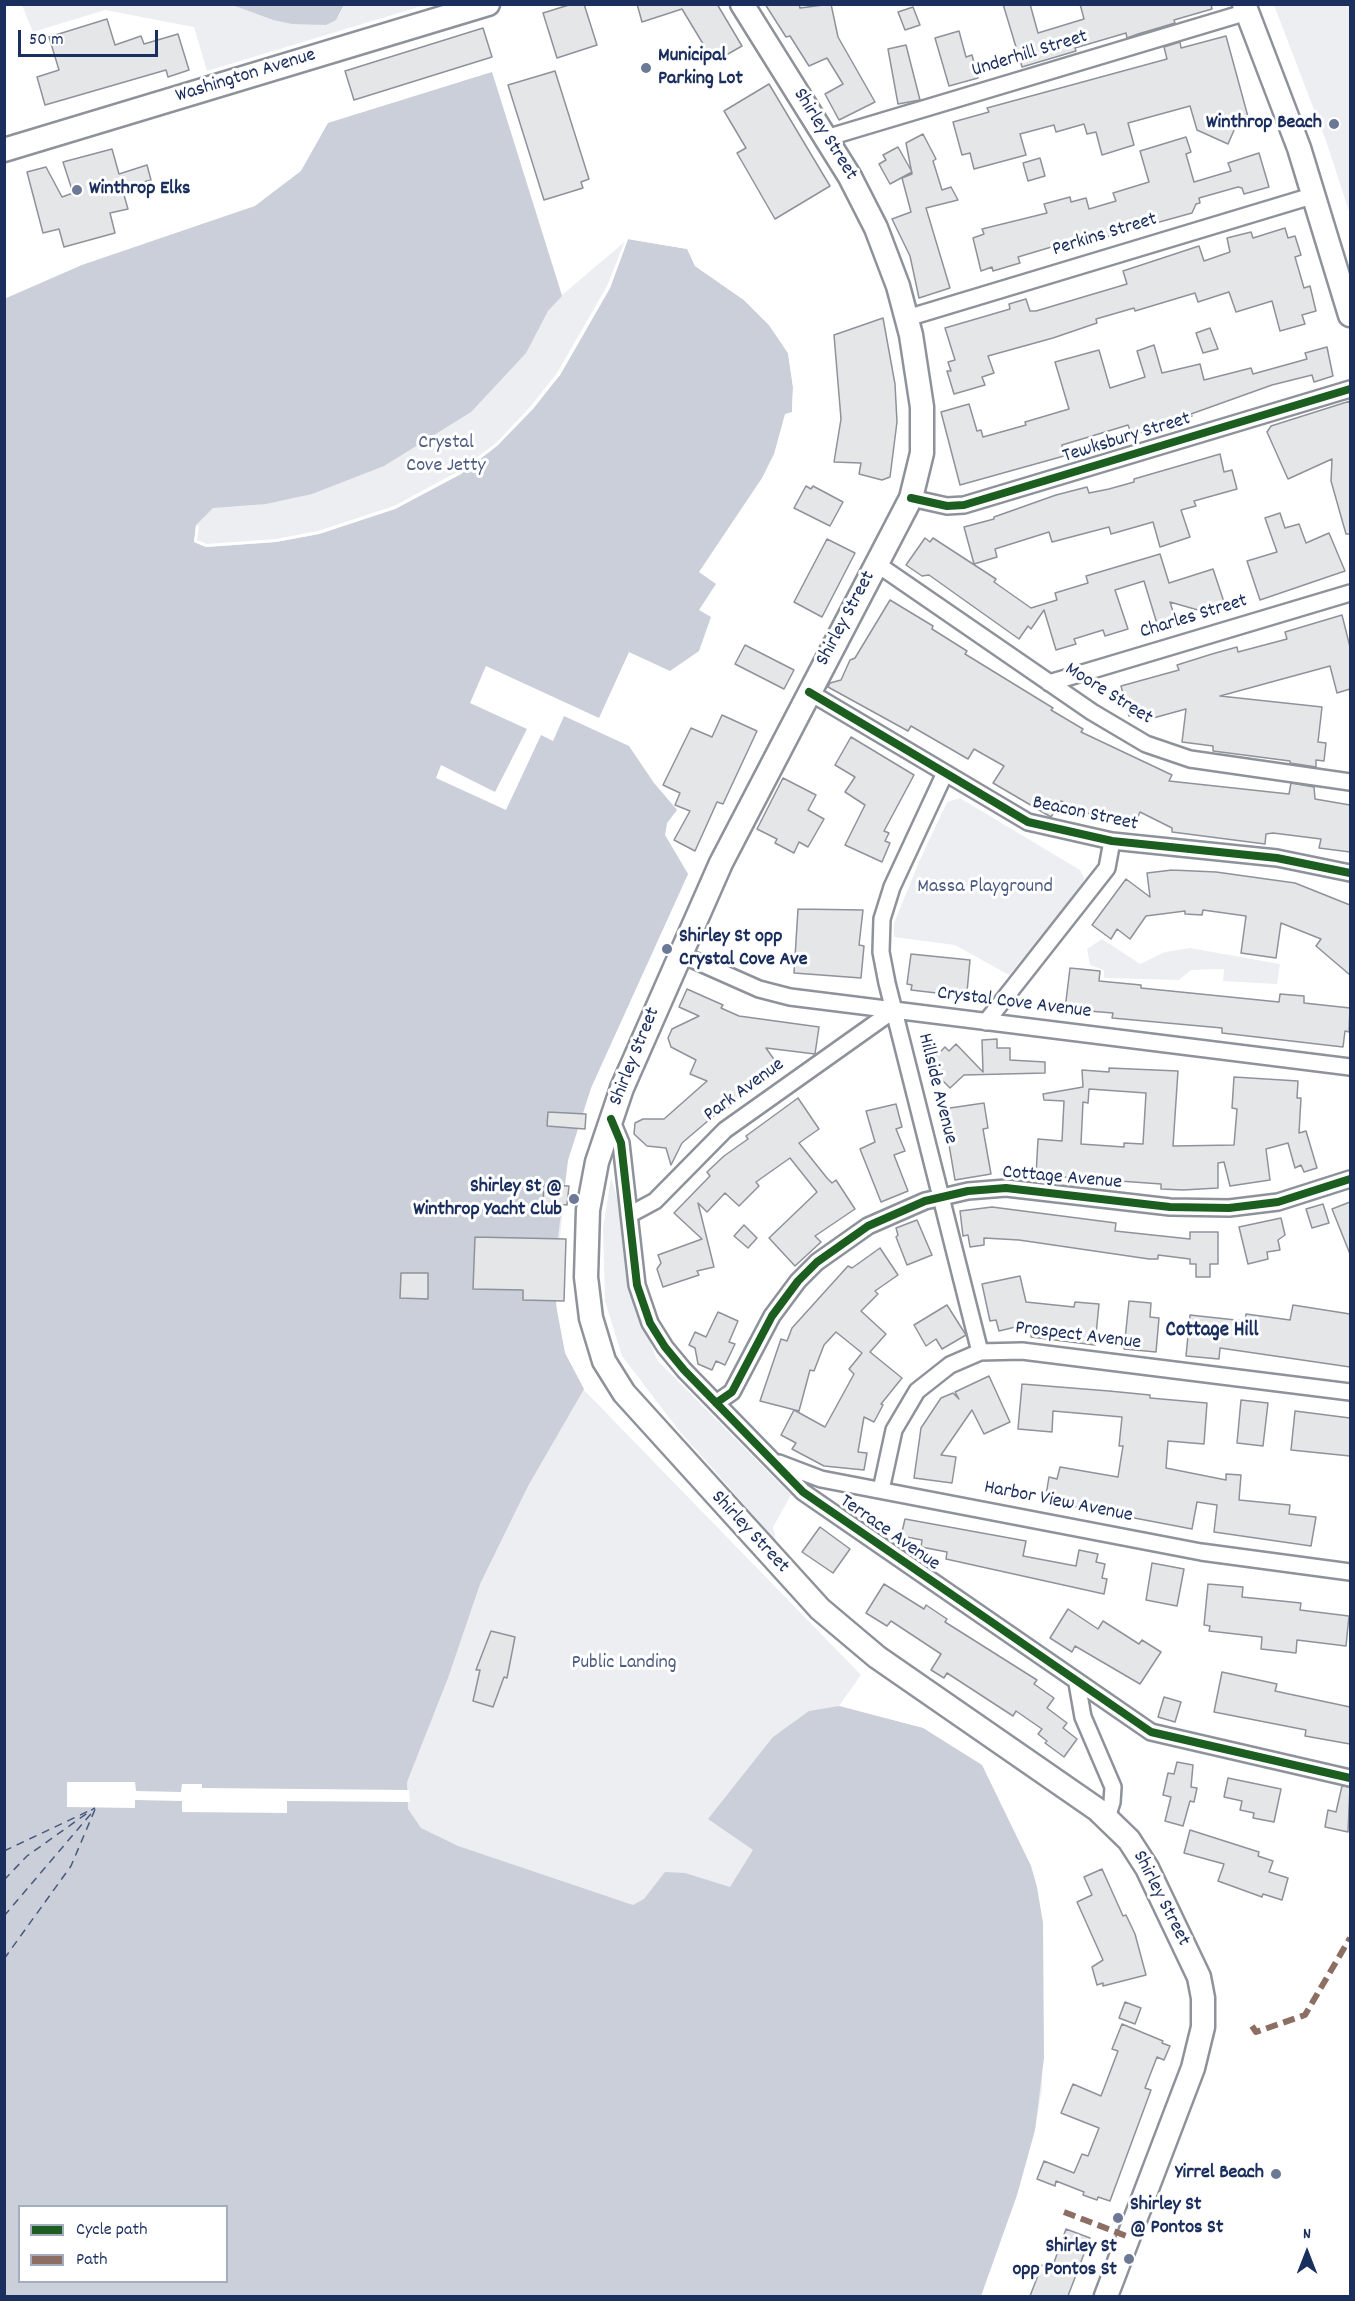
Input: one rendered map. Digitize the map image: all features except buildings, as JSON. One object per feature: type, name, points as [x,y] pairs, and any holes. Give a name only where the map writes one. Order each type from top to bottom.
[{"type":"main road","name":"Washington Avenue","points":[[4,150],[488,4]]},
{"type":"main road","name":"Shirley Street","points":[[742,4],[868,210],[889,261],[907,318],[917,373],[923,428],[920,463],[911,498],[740,823],[680,954],[611,1119],[591,1190],[586,1277],[595,1334],[604,1361],[624,1393],[797,1585],[850,1636],[907,1679],[1107,1818],[1141,1857],[1191,1958],[1202,1991],[1204,2019],[1193,2068],[1106,2296]]},
{"type":"main road","points":[[1245,8],[1315,195],[1350,315]]},
{"type":"street","name":"Underhill Street","points":[[826,138],[1245,8]]},
{"type":"street","name":"Perkins Street","points":[[907,318],[1315,195]]},
{"type":"street","name":"Tewksbury Street","points":[[911,498],[947,506],[960,506],[1350,389]]},
{"type":"street","name":"Moore Street","points":[[877,564],[1049,683],[1133,737],[1160,750],[1208,762],[1350,782]]},
{"type":"street","name":"Charles Street","points":[[1049,683],[1350,593]]},
{"type":"street","name":"Beacon Street","points":[[809,692],[1028,822],[1112,841],[1277,858],[1350,873]]},
{"type":"street","name":"Hillside Avenue","points":[[945,773],[884,909],[881,952],[980,1352]]},
{"type":"street","points":[[986,1022],[1107,868],[1112,841]]},
{"type":"street","name":"Crystal Cove Avenue","points":[[680,954],[771,993],[1350,1067]]},
{"type":"street","name":"Park Avenue","points":[[629,1215],[655,1201],[725,1130],[894,1010]]},
{"type":"street","name":"Terrace Avenue","points":[[611,1119],[621,1143],[635,1275],[646,1314],[671,1355],[764,1454],[825,1510],[1152,1732],[1350,1778]]},
{"type":"street","name":"Cottage Avenue","points":[[716,1403],[732,1392],[772,1316],[798,1281],[817,1262],[868,1226],[903,1209],[941,1196],[981,1190],[1019,1189],[1170,1207],[1229,1208],[1286,1200],[1350,1179]]},
{"type":"street","name":"Prospect Avenue","points":[[881,1490],[894,1430],[917,1391],[951,1365],[980,1352],[1022,1351],[1350,1392]]},
{"type":"street","name":"Harbor View Avenue","points":[[764,1454],[810,1476],[1201,1552],[1350,1572]]},
{"type":"street","points":[[1077,1683],[1083,1717],[1113,1787],[1112,1802],[1107,1818]]},
{"type":"green space","points":[[22,5],[232,5],[273,20],[326,25],[339,16],[344,5],[425,5],[207,71],[194,27],[105,10],[33,32]]},
{"type":"green space","name":"Winthrop Beach","points":[[1274,5],[1350,5],[1350,214],[1326,141]]},
{"type":"green space","name":"Crystal Cove Jetty","points":[[492,72],[562,295],[628,239],[610,288],[560,375],[498,445],[340,578],[179,582],[5,299],[82,265],[255,206],[301,171],[328,123]]},
{"type":"green space","name":"Public Landing","points":[[654,783],[677,810],[667,823],[665,835],[688,874],[591,1088],[568,1160],[556,1277],[557,1317],[565,1353],[584,1390],[861,1675],[839,1706],[923,1728],[982,1765],[1031,1866],[1043,1923],[1042,2089],[1035,2130],[1017,2195],[981,2296],[773,1895],[459,1927],[316,1698]]},
{"type":"green space","name":"Massa Playground","points":[[960,798],[1080,870],[1084,878],[1082,887],[1009,975],[955,945],[894,937],[894,923],[947,802]]},
{"type":"green space","points":[[1102,939],[1140,964],[1165,952],[1190,948],[1280,964],[1277,984],[1223,981],[1224,969],[1191,970],[1179,980],[1104,978],[1104,970],[1090,965],[1087,949]]},
{"type":"green space","points":[[611,1178],[618,1200],[626,1277],[657,1360],[791,1495],[773,1527],[776,1541],[677,1428],[622,1356],[605,1301],[603,1228]]},
{"type":"shaded area","points":[[344,4],[336,20],[326,25],[292,24],[273,20],[232,5]]},
{"type":"shaded area","points":[[492,72],[562,296],[548,311],[526,353],[471,412],[384,466],[312,494],[266,504],[213,508],[196,525],[194,542],[206,547],[276,542],[319,534],[395,509],[461,474],[498,445],[560,375],[610,288],[628,239],[688,249],[695,266],[744,300],[769,325],[788,353],[793,387],[792,412],[785,414],[774,454],[762,478],[699,572],[716,584],[699,610],[711,617],[699,651],[670,671],[629,652],[599,718],[486,666],[470,703],[527,729],[495,792],[441,765],[436,778],[506,810],[541,735],[553,741],[564,716],[629,746],[654,783],[677,810],[667,823],[665,835],[688,874],[591,1088],[568,1160],[557,1245],[556,1305],[565,1353],[584,1389],[528,1486],[480,1584],[448,1678],[407,1782],[408,1809],[421,1828],[458,1846],[633,1905],[644,1899],[665,1872],[685,1873],[730,1887],[753,1850],[708,1819],[773,1737],[809,1711],[839,1706],[923,1728],[982,1765],[1031,1866],[1037,1887],[1043,1923],[1044,2058],[1035,2130],[1017,2195],[981,2296],[5,2296],[4,299],[82,265],[255,206],[301,171],[328,123]]},
{"type":"pier","points":[[627,236],[689,246],[698,264],[746,298],[771,323],[791,352],[796,386],[795,411],[792,412],[793,387],[788,353],[769,325],[744,300],[695,266],[687,249],[628,239],[610,288],[560,375],[533,409],[498,445],[461,474],[395,509],[319,534],[276,542],[206,547],[194,542],[196,525],[199,526],[197,540],[207,544],[275,539],[318,531],[394,506],[459,471],[496,443],[530,407],[557,373],[607,286]]},
{"type":"pier","points":[[67,1782],[135,1782],[136,1791],[181,1792],[182,1784],[202,1784],[202,1788],[409,1790],[410,1802],[287,1801],[287,1813],[182,1812],[182,1801],[135,1800],[135,1808],[67,1807]]},
{"type":"ferry route","points":[[4,1959],[71,1866],[96,1807]]},
{"type":"ferry route","points":[[4,1851],[95,1808]]},
{"type":"ferry route","points":[[4,1880],[27,1856],[93,1809]]},
{"type":"ferry route","points":[[4,1916],[95,1809]]},
{"type":"marked path","points":[[1252,2026],[1256,2032],[1305,2015],[1350,1938]]},
{"type":"marked path","points":[[1064,2212],[1129,2237]]},
{"type":"cycle path","points":[[911,498],[947,506],[964,505],[1350,389]]},
{"type":"cycle path","points":[[809,692],[1028,822],[1112,841],[1277,858],[1350,873]]},
{"type":"cycle path","points":[[611,1119],[621,1143],[637,1285],[650,1323],[665,1347],[684,1370],[803,1492],[1151,1732],[1350,1778]]},
{"type":"cycle path","points":[[716,1403],[732,1392],[772,1316],[798,1281],[817,1262],[868,1226],[925,1201],[968,1191],[1006,1188],[1170,1207],[1229,1208],[1278,1202],[1350,1179]]},
{"type":"place","name":"Municipal Parking Lot","points":[[646,68]]},
{"type":"place","name":"Winthrop Beach","points":[[1334,124]]},
{"type":"place","name":"Winthrop Elks","points":[[77,190]]},
{"type":"place","name":"Shirley St opp Crystal Cove Ave","points":[[667,949]]},
{"type":"place","name":"Shirley St @ Winthrop Yacht Club","points":[[574,1199]]},
{"type":"place","name":"Yirrel Beach","points":[[1276,2174]]},
{"type":"place","name":"Shirley St @ Pontos St","points":[[1118,2218]]},
{"type":"place","name":"Shirley St opp Pontos St","points":[[1129,2259]]},
{"type":"district","name":"Cottage Hill","points":[[1212,1332]]}]
